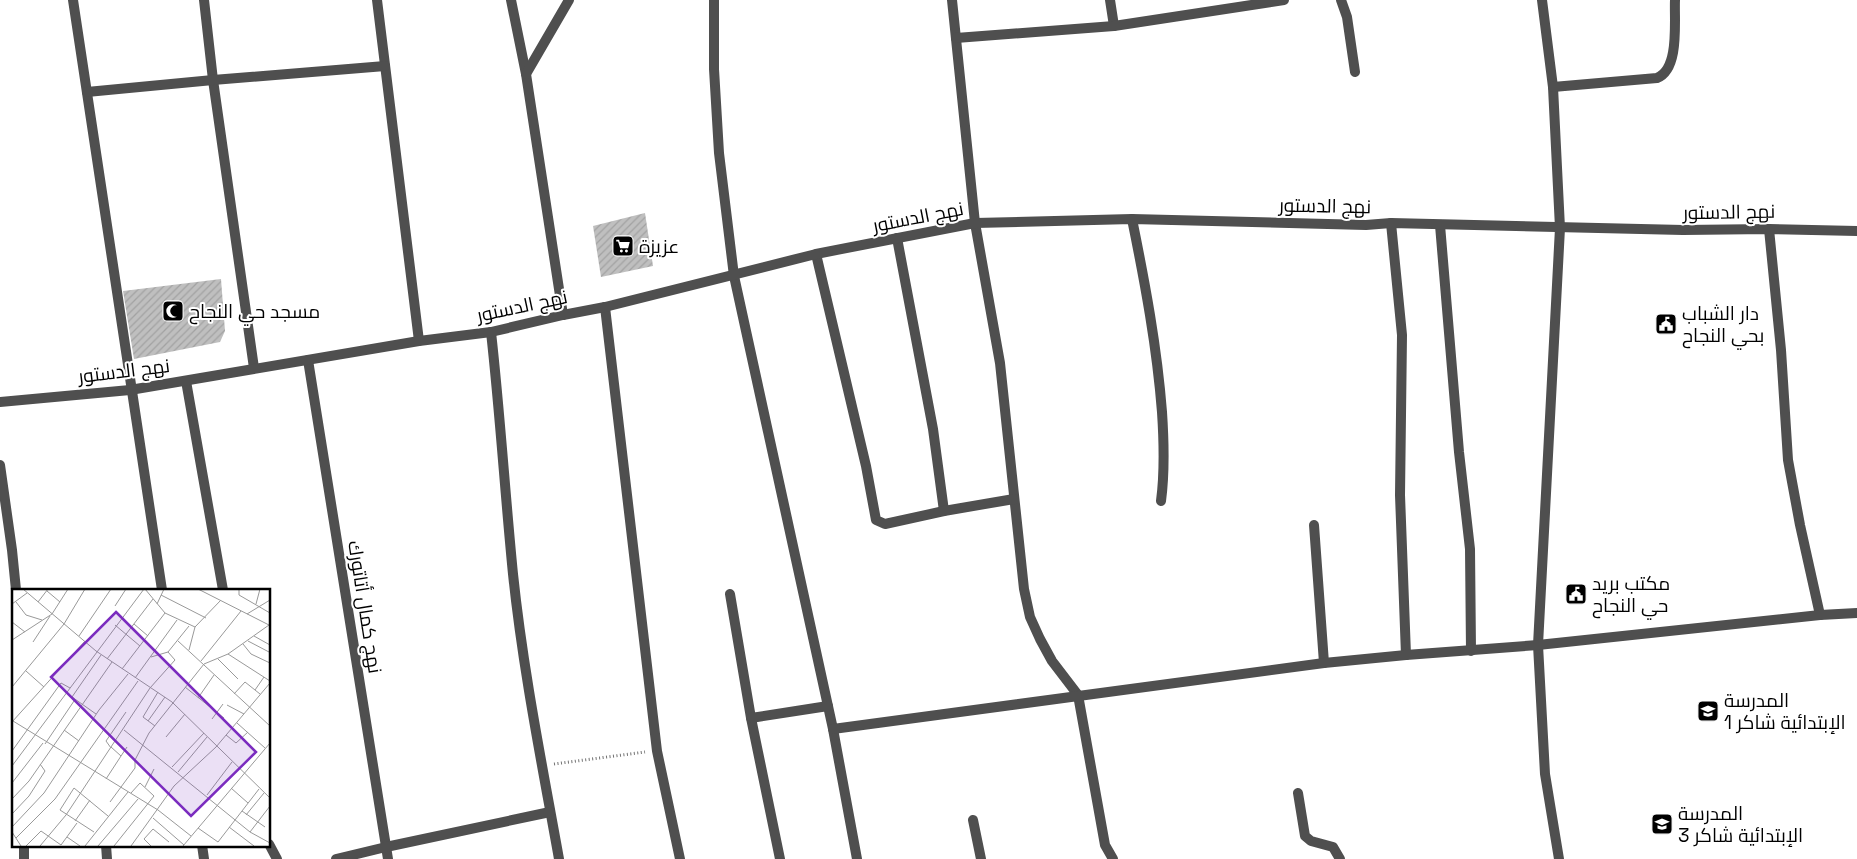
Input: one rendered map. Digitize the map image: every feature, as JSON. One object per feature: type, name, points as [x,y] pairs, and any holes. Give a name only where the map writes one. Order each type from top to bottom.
[{"type":"street","points":[[73,0],[122,318],[130,390],[162,589]]},
{"type":"street","points":[[204,0],[213,80],[254,368]]},
{"type":"street","points":[[377,0],[419,341]]},
{"type":"street","points":[[510,0],[526,74],[563,315]]},
{"type":"street","points":[[526,74],[569,0]]},
{"type":"street","points":[[714,0],[714,69],[720,153],[734,276],[834,729],[857,859]]},
{"type":"street","points":[[952,0],[975,223],[1000,363],[1024,589],[1030,617],[1052,660],[1078,696],[1105,845],[1112,859]]},
{"type":"street","points":[[1110,0],[1114,26]]},
{"type":"street","points":[[956,38],[1114,26],[1284,0]]},
{"type":"street","points":[[1341,0],[1347,17],[1355,72]]},
{"type":"street","points":[[1542,0],[1552,87],[1560,228],[1538,645],[1545,774],[1558,859]]},
{"type":"street","points":[[1552,87],[1662,76],[1667,71],[1673,56],[1675,0]]},
{"type":"street","points":[[87,92],[385,66]]},
{"type":"street","points":[[1132,219],[1149,299],[1159,372],[1164,450],[1161,501]]},
{"type":"street","name":"نهج الدستور","points":[[0,402],[130,390],[419,341],[491,332],[734,276],[816,254],[975,223],[1132,219],[1366,225],[1683,230],[1769,228],[1857,231]]},
{"type":"street","points":[[1391,224],[1402,335],[1400,495],[1406,655]]},
{"type":"street","points":[[1440,225],[1459,452],[1470,549],[1471,651]]},
{"type":"street","points":[[1769,228],[1781,350],[1788,460],[1800,526],[1820,615]]},
{"type":"street","points":[[897,238],[933,429],[944,511]]},
{"type":"street","points":[[816,254],[866,466],[876,520],[884,524],[1014,499]]},
{"type":"street","points":[[604,307],[657,751],[680,859]]},
{"type":"street","points":[[491,332],[513,574],[521,639],[541,766],[559,859]]},
{"type":"street","name":"نهج كمال أتاتورك","points":[[308,360],[388,859]]},
{"type":"street","points":[[186,381],[223,589]]},
{"type":"street","points":[[0,465],[16,589]]},
{"type":"street","points":[[1314,526],[1324,663]]},
{"type":"street","points":[[730,594],[751,718],[780,859]]},
{"type":"street","points":[[834,729],[1324,663],[1538,645],[1820,615],[1857,613]]},
{"type":"street","points":[[751,718],[828,706]]},
{"type":"street","points":[[1298,793],[1305,836],[1311,841],[1333,847],[1336,849],[1340,859]]},
{"type":"street","points":[[336,859],[550,812]]},
{"type":"street","points":[[973,820],[981,859]]},
{"type":"street","points":[[24,846],[24,859]]},
{"type":"street","points":[[106,846],[108,859]]},
{"type":"street","points":[[202,846],[204,859]]},
{"type":"street","points":[[270,846],[277,859]]},
{"type":"path","points":[[541,766],[657,751]]},
{"type":"building","name":"عزيزة","points":[[645,213],[653,266],[601,277],[593,226]]},
{"type":"building","name":"مسجد حي النجاح","points":[[221,279],[225,331],[220,342],[134,359],[123,291]]},
{"type":"place","name":"عزيزة","points":[[623,246]]},
{"type":"place","name":"مسجد حي النجاح","points":[[173,311]]},
{"type":"place","name":"دار الشباب بحي النجاح","points":[[1666,324]]},
{"type":"place","name":"مكتب بريد حي النجاح","points":[[1576,594]]},
{"type":"place","name":"المدرسة الإبتدائية شاكر 1","points":[[1708,711]]},
{"type":"place","name":"المدرسة الإبتدائية شاكر 3","points":[[1662,824]]}]
